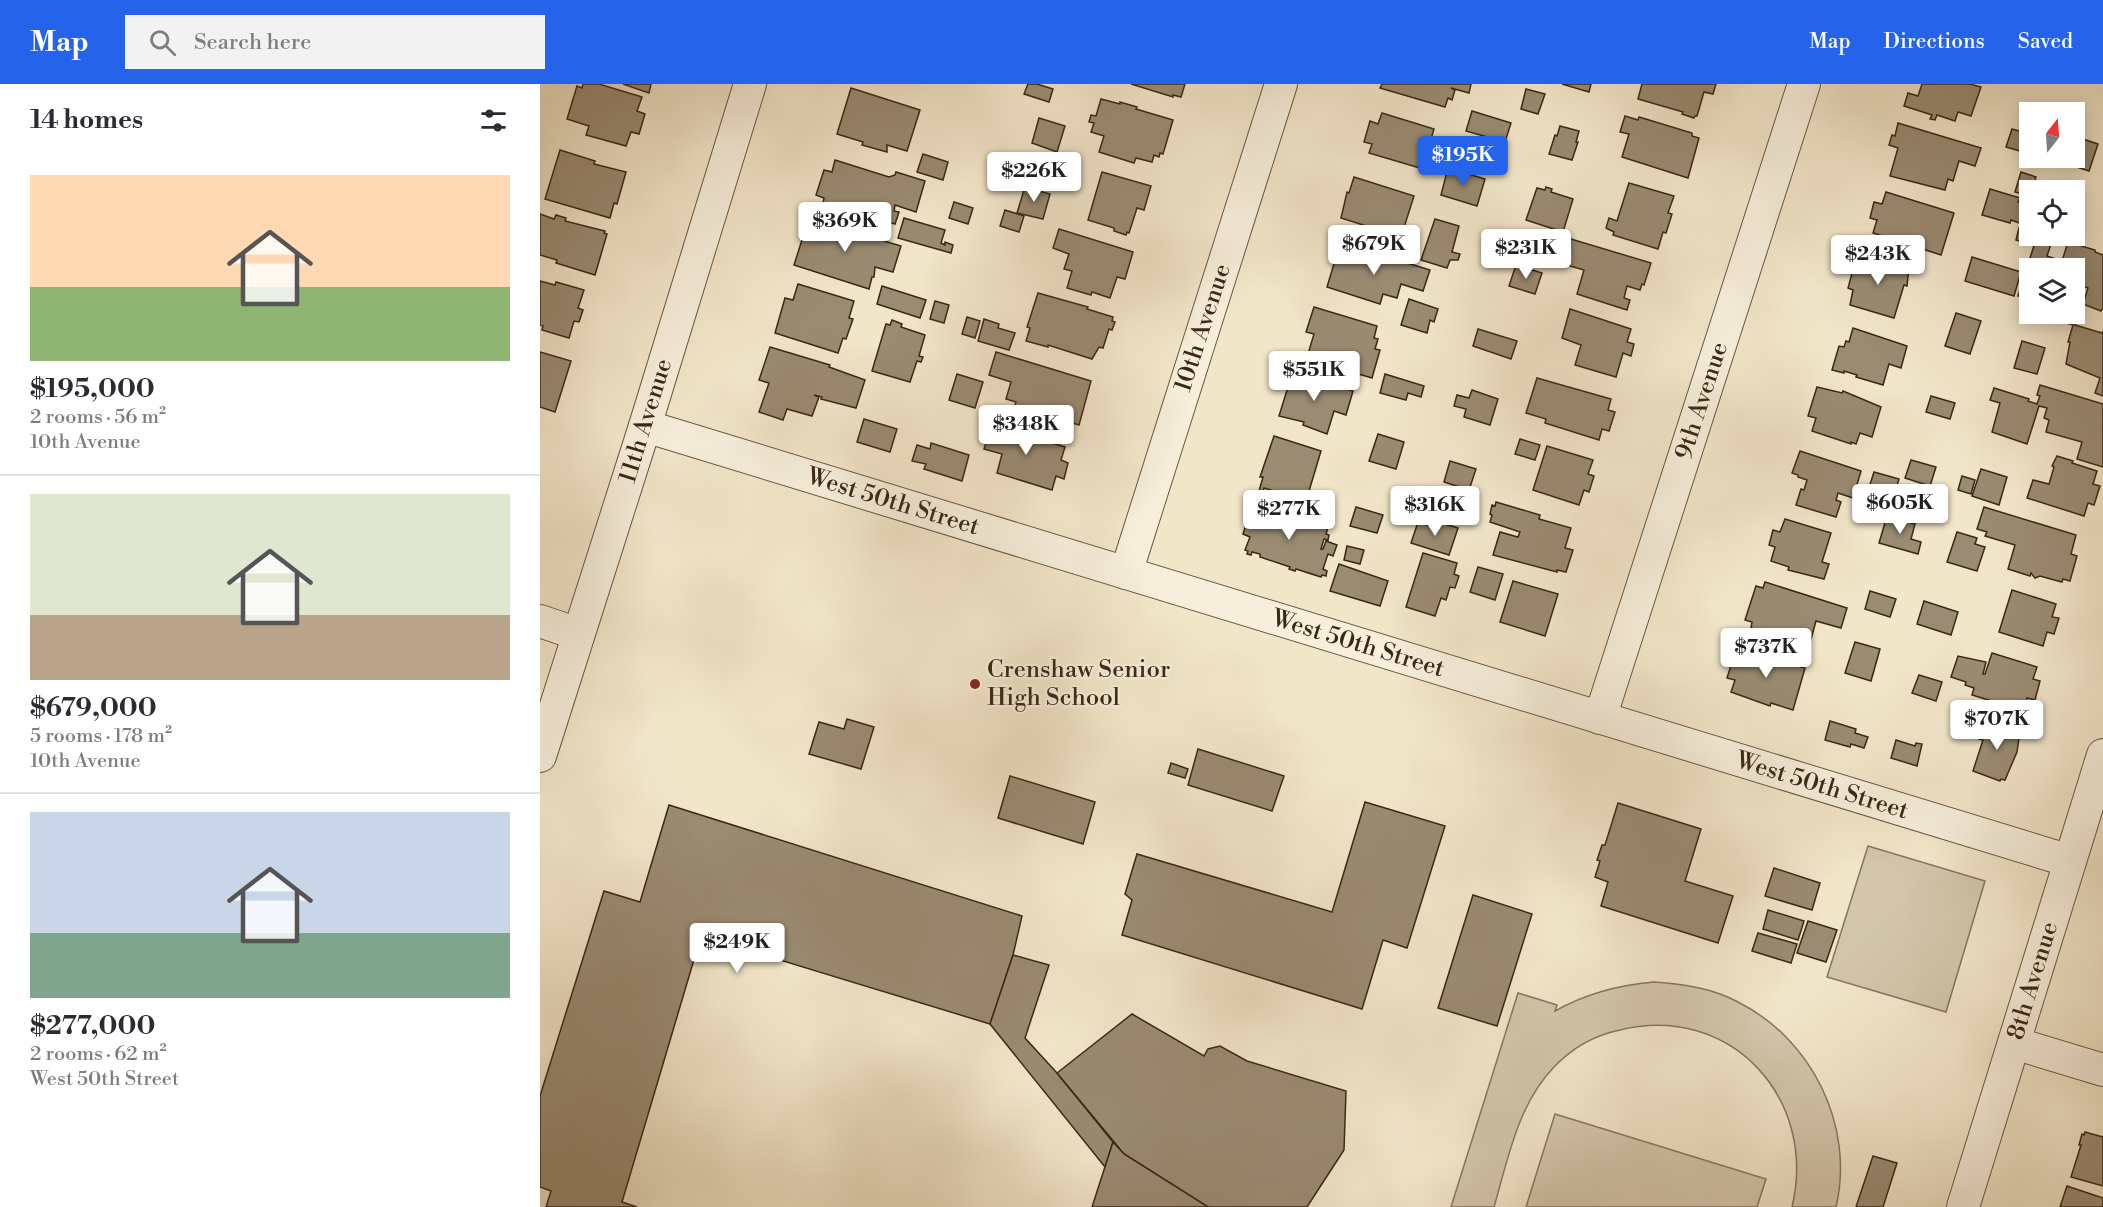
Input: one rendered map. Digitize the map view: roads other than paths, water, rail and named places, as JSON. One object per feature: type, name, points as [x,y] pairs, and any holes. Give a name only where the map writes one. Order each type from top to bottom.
[{"type":"street","name":"11th Avenue","points":[[540,756],[750,84]]},
{"type":"street","name":"10th Avenue","points":[[1126,573],[1281,84]]},
{"type":"street","name":"9th Avenue","points":[[1600,718],[1804,84]]},
{"type":"street","name":"West 50th Street","points":[[645,426],[2070,861]]},
{"type":"street","points":[[540,621],[578,634]]},
{"type":"street","name":"8th Avenue","points":[[1963,1207],[2103,754]]},
{"type":"street","points":[[2014,1043],[2103,1070]]},
{"type":"place","name":"Crenshaw Senior High School","points":[[975,684]]}]
